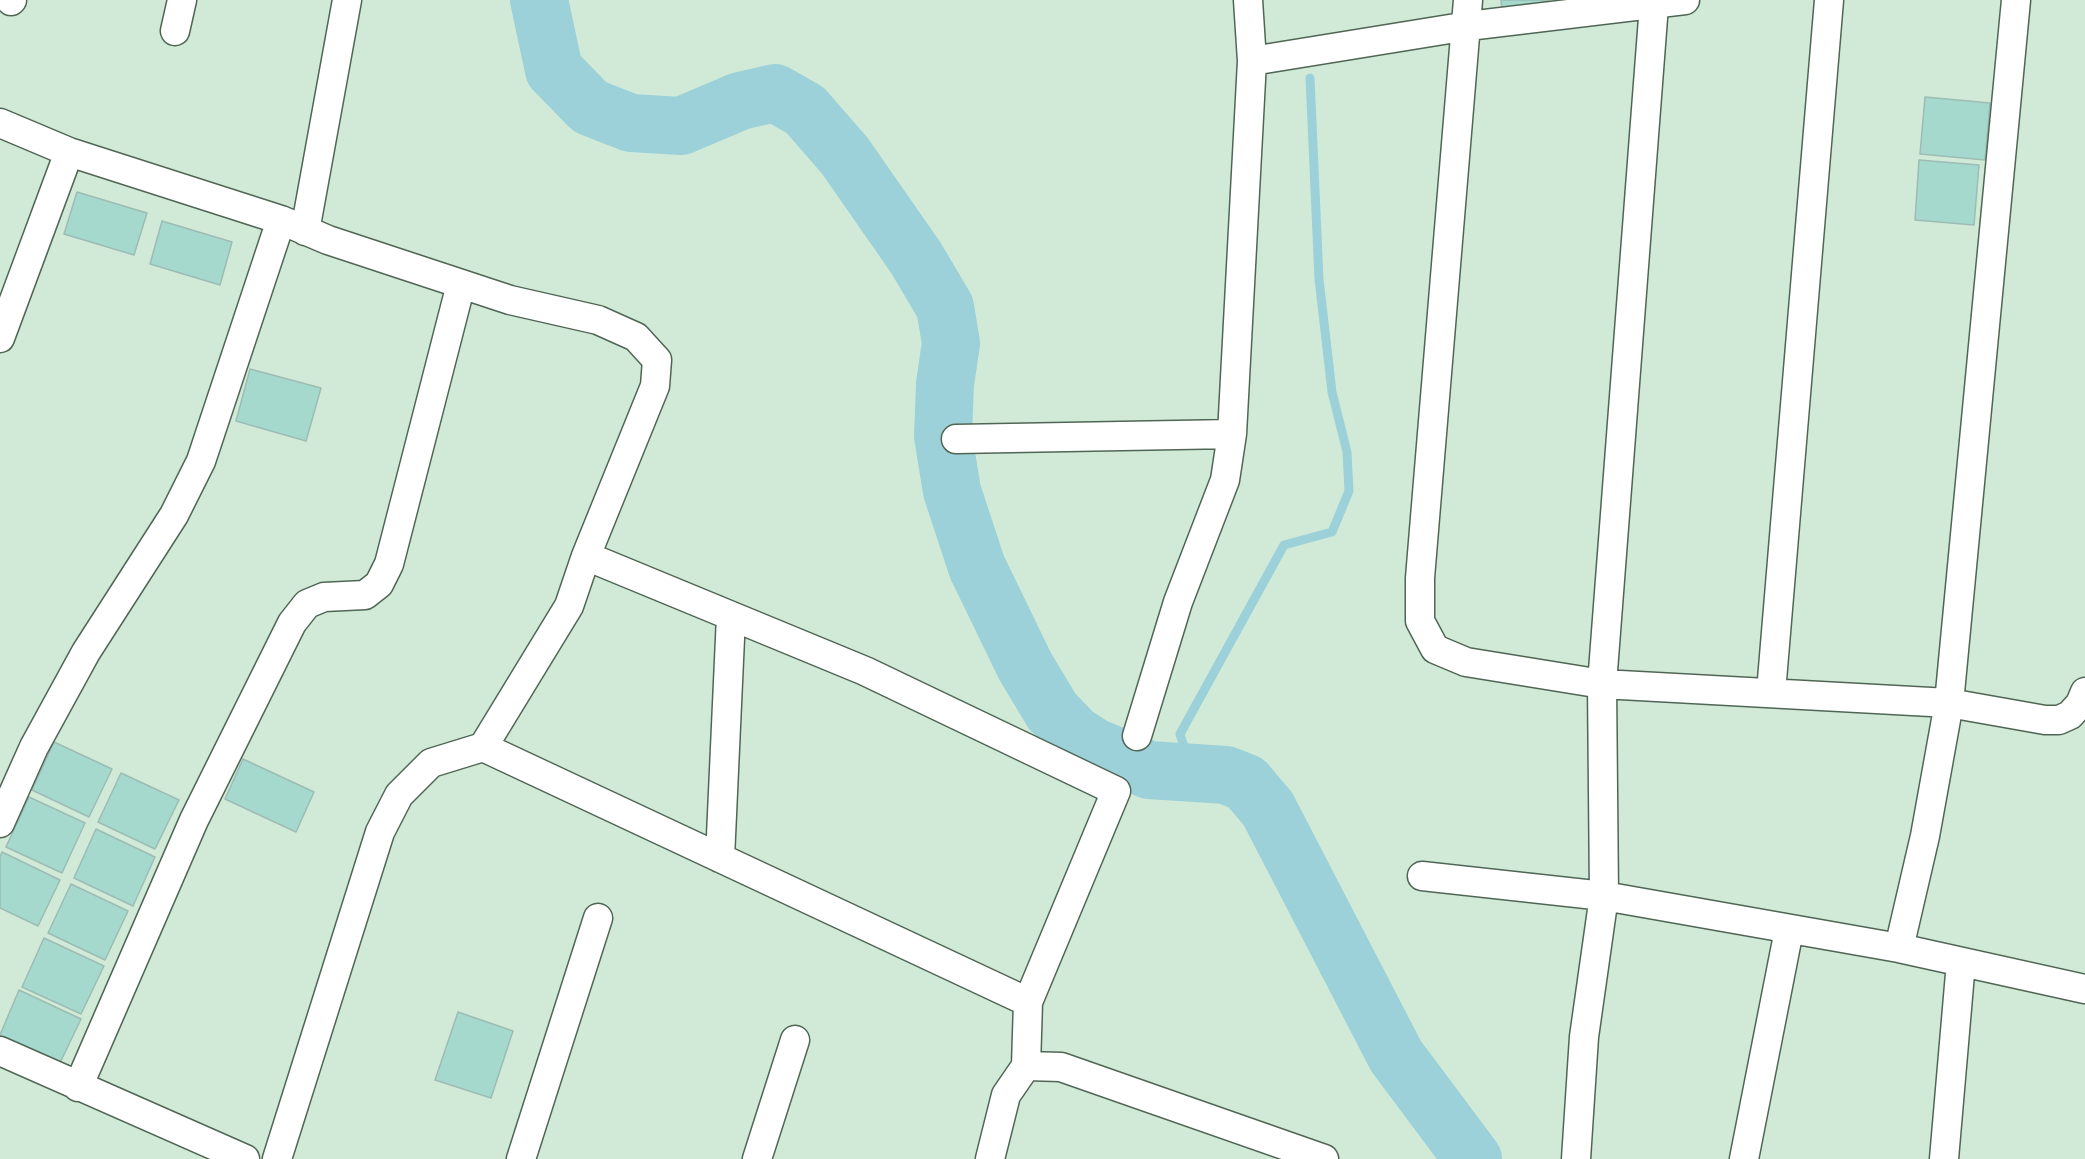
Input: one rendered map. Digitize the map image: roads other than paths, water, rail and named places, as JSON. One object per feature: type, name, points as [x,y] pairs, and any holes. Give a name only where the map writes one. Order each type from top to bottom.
[{"type":"street","points":[[175,31],[182,0]]},
{"type":"street","points":[[0,823],[34,747],[86,652],[174,515],[201,461],[293,225],[348,0]]},
{"type":"street","points":[[1137,736],[1178,602],[1225,480],[1232,435],[1252,61],[1248,0]]},
{"type":"street","points":[[1252,61],[1468,13],[1654,5],[1685,0]]},
{"type":"street","points":[[1771,692],[1829,0]]},
{"type":"street","points":[[1899,948],[1925,836],[1949,704],[2016,0]]},
{"type":"street","points":[[1576,1159],[1584,1037],[1604,896],[1602,684],[1654,5]]},
{"type":"street","points":[[1468,13],[1420,578],[1420,621],[1435,649],[1466,662],[1602,684],[1949,704],[2058,720],[2070,715],[2080,704],[2085,692]]},
{"type":"street","points":[[0,123],[69,152],[293,225],[461,284],[510,300],[598,320],[636,337],[657,360],[655,386],[586,556],[569,606],[483,747]]},
{"type":"street","points":[[0,338],[69,152]]},
{"type":"street","points":[[78,1087],[194,820],[292,623],[307,604],[324,597],[365,595],[379,584],[389,564],[461,284]]},
{"type":"street","points":[[956,439],[1232,435]]},
{"type":"street","points":[[586,556],[865,671],[1116,791],[1028,1002],[1026,1066],[1006,1095],[990,1159]]},
{"type":"street","points":[[720,858],[731,616]]},
{"type":"street","points":[[277,1159],[380,832],[399,795],[431,762],[483,747],[1028,1002]]},
{"type":"street","points":[[1422,876],[1604,896],[1899,948],[2085,989]]},
{"type":"street","points":[[521,1159],[598,918]]},
{"type":"street","points":[[1744,1159],[1789,930]]},
{"type":"street","points":[[1944,1159],[1961,962]]},
{"type":"street","points":[[757,1159],[795,1040]]},
{"type":"street","points":[[0,1051],[245,1159]]},
{"type":"street","points":[[1026,1066],[1061,1067],[1324,1159]]},
{"type":"waterway","points":[[539,0],[554,70],[590,107],[631,123],[681,126],[740,101],[775,93],[805,110],[845,156],[916,258],[945,307],[951,343],[945,384],[943,436],[952,491],[977,567],[1025,666],[1052,711],[1074,734],[1094,747],[1149,770],[1226,775],[1246,783],[1268,809],[1396,1056],[1473,1159]]},
{"type":"waterway","points":[[1199,773],[1186,753],[1180,734],[1284,545],[1332,532],[1349,491],[1347,452],[1332,392],[1319,279],[1310,78]]}]
